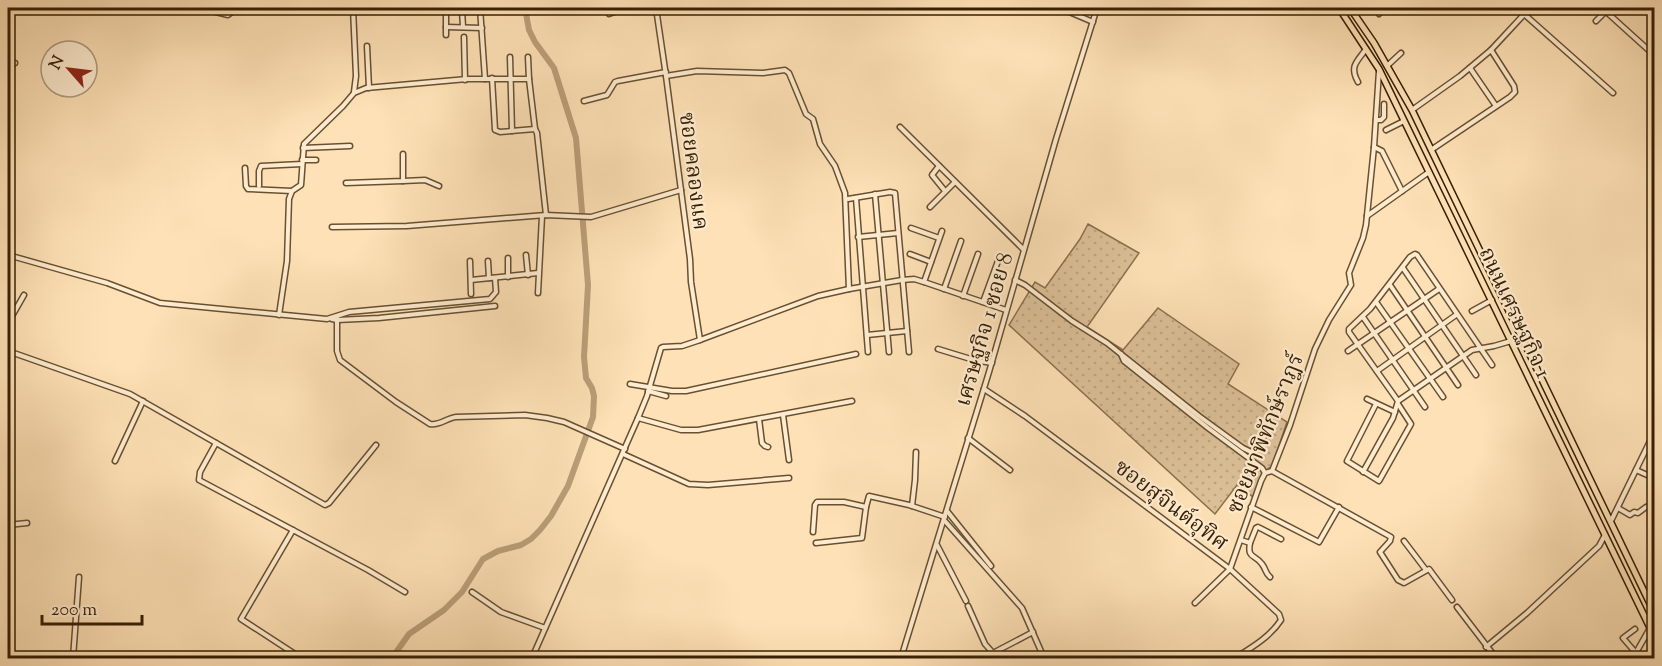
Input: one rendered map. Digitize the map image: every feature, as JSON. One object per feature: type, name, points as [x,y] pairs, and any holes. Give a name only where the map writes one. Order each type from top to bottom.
[{"type":"main road","name":"ถนนเศรษฐกิจ 1","points":[[1339,8],[1379,69],[1405,120],[1654,636]]},
{"type":"main road","name":"ถนนเศรษฐกิจ 1","points":[[1350,8],[1374,43],[1412,110],[1654,612]]},
{"type":"main road","points":[[1536,393],[1547,388]]},
{"type":"street","points":[[200,8],[228,15],[232,12],[232,8]]},
{"type":"street","points":[[353,8],[356,76],[354,93]]},
{"type":"street","points":[[480,8],[485,79]]},
{"type":"street","points":[[609,14],[625,8]]},
{"type":"street","name":"ซอยคลองแค","points":[[656,8],[700,340]]},
{"type":"street","points":[[1060,8],[1093,22]]},
{"type":"street","name":"เศรษฐกิจ 1 ซอย 8","points":[[901,658],[992,363],[1023,249],[1097,8]]},
{"type":"street","points":[[1376,8],[1379,14]]},
{"type":"street","points":[[1412,110],[1491,50],[1530,8]]},
{"type":"street","points":[[1596,21],[1604,9],[1654,55]]},
{"type":"street","points":[[462,10],[463,27]]},
{"type":"street","points":[[446,13],[446,34]]},
{"type":"street","points":[[1524,14],[1612,93]]},
{"type":"street","points":[[446,27],[482,28]]},
{"type":"street","points":[[464,37],[465,80]]},
{"type":"street","points":[[367,46],[369,88]]},
{"type":"street","points":[[1358,82],[1354,74],[1354,67],[1367,49]]},
{"type":"street","points":[[1431,150],[1515,92],[1491,50]]},
{"type":"street","points":[[1387,66],[1401,53]]},
{"type":"street","points":[[510,57],[512,131]]},
{"type":"street","points":[[528,57],[544,216],[538,293]]},
{"type":"street","points":[[8,62],[15,63]]},
{"type":"street","points":[[1470,68],[1496,106]]},
{"type":"street","name":"ซอยมาพิทักษ์ราฎร์","points":[[1230,569],[1245,542],[1254,508],[1290,425],[1315,349],[1329,320],[1351,285],[1349,274],[1370,214],[1379,120],[1379,69]]},
{"type":"street","points":[[584,101],[607,94],[618,81],[697,71],[763,73],[785,70],[789,73],[806,114],[813,119],[820,144],[835,166],[845,193],[849,288]]},
{"type":"street","points":[[492,78],[494,128],[500,132],[536,133]]},
{"type":"street","points":[[279,315],[287,261],[289,199],[292,191],[300,185],[303,148],[307,140],[354,93],[369,88],[465,80],[529,79]]},
{"type":"street","points":[[1379,120],[1384,117],[1384,104]]},
{"type":"street","points":[[1386,130],[1405,120]]},
{"type":"street","points":[[900,127],[1023,249]]},
{"type":"street","points":[[303,148],[351,146]]},
{"type":"street","points":[[1376,147],[1382,151],[1402,191]]},
{"type":"street","points":[[403,154],[404,181]]},
{"type":"street","points":[[259,186],[261,166],[316,160]]},
{"type":"street","points":[[939,166],[932,175],[945,191]]},
{"type":"street","points":[[245,168],[248,189],[292,191]]},
{"type":"street","points":[[1370,214],[1430,172]]},
{"type":"street","points":[[346,183],[425,180],[439,186]]},
{"type":"street","points":[[930,207],[955,182]]},
{"type":"street","points":[[332,228],[407,226],[544,216],[586,217],[681,190]]},
{"type":"street","points":[[848,199],[895,193],[909,352]]},
{"type":"street","points":[[875,194],[889,352]]},
{"type":"street","points":[[855,198],[868,352]]},
{"type":"street","points":[[911,228],[939,238]]},
{"type":"street","points":[[924,282],[942,231]]},
{"type":"street","points":[[858,237],[898,233]]},
{"type":"street","points":[[944,289],[961,241]]},
{"type":"street","points":[[910,254],[931,262]]},
{"type":"street","points":[[963,296],[978,254]]},
{"type":"street","points":[[8,255],[106,283],[160,303],[331,319],[378,319],[495,306]]},
{"type":"street","points":[[526,255],[528,274]]},
{"type":"street","points":[[1376,404],[1347,459],[1349,463],[1379,481],[1411,424],[1349,329],[1376,302],[1413,255],[1417,255],[1492,365]]},
{"type":"street","points":[[508,258],[508,277]]},
{"type":"street","points":[[470,261],[471,294]]},
{"type":"street","points":[[338,319],[349,312],[490,299],[496,292],[488,261]]},
{"type":"street","points":[[983,302],[998,261]]},
{"type":"street","points":[[1403,268],[1476,375]]},
{"type":"street","points":[[471,280],[538,273]]},
{"type":"street","points":[[532,658],[638,418],[661,348],[682,346],[819,296],[849,288],[909,279],[1006,310]]},
{"type":"street","points":[[1015,280],[1120,353],[1243,448],[1251,452],[1265,435]]},
{"type":"street","points":[[1390,285],[1458,385]]},
{"type":"street","points":[[1348,351],[1439,289]]},
{"type":"street","points":[[8,322],[24,295]]},
{"type":"street","points":[[1472,311],[1492,300]]},
{"type":"street","points":[[1376,302],[1443,397]]},
{"type":"street","points":[[1377,371],[1456,315]]},
{"type":"street","points":[[1363,317],[1425,407]]},
{"type":"street","points":[[338,319],[337,351],[340,360],[430,424],[435,425],[456,417],[525,415],[561,421],[625,449]]},
{"type":"street","points":[[867,335],[907,331]]},
{"type":"street","points":[[1363,472],[1398,402],[1472,350],[1512,341]]},
{"type":"street","points":[[938,349],[992,363]]},
{"type":"street","points":[[8,351],[130,394],[327,505],[376,445]]},
{"type":"street","points":[[1120,353],[1124,361],[1262,468],[1339,507],[1391,537],[1380,552],[1398,580],[1404,583],[1426,570],[1431,570],[1452,600]]},
{"type":"street","points":[[649,389],[686,391],[856,354]]},
{"type":"street","points":[[630,384],[666,396]]},
{"type":"street","name":"ซอยสุจินต์อุทิศ","points":[[984,389],[1230,569],[1267,601],[1281,617],[1280,623],[1254,647],[1235,658]]},
{"type":"street","points":[[1367,399],[1395,412]]},
{"type":"street","points":[[115,461],[143,401]]},
{"type":"street","points":[[638,418],[681,430],[689,430],[852,401]]},
{"type":"street","points":[[783,415],[789,460]]},
{"type":"street","points":[[759,419],[762,443],[768,447]]},
{"type":"street","points":[[1611,522],[1654,433]]},
{"type":"street","points":[[968,438],[1010,470]]},
{"type":"street","points":[[216,443],[198,476],[199,480],[405,592]]},
{"type":"street","points":[[912,506],[916,452]]},
{"type":"street","points":[[623,454],[695,485],[789,478]]},
{"type":"street","points":[[1636,470],[1654,478]]},
{"type":"street","points":[[816,543],[862,538],[868,498],[872,496],[912,506],[945,518],[1022,608],[1044,658]]},
{"type":"street","points":[[813,531],[817,502],[844,501],[866,507]]},
{"type":"street","points":[[1254,508],[1319,542],[1339,507]]},
{"type":"street","points":[[1618,508],[1630,514],[1638,513],[1647,507]]},
{"type":"street","points":[[946,511],[991,566]]},
{"type":"street","points":[[8,525],[27,523]]},
{"type":"street","points":[[1270,577],[1265,573],[1263,564],[1249,554],[1245,542],[1258,527],[1281,539]]},
{"type":"street","points":[[293,530],[241,619],[301,658]]},
{"type":"street","points":[[1486,647],[1527,613],[1599,546],[1605,533]]},
{"type":"street","points":[[1404,541],[1426,570]]},
{"type":"street","points":[[937,544],[985,644],[993,653]]},
{"type":"street","points":[[1195,603],[1230,569]]},
{"type":"street","points":[[73,658],[79,577]]},
{"type":"street","points":[[472,592],[501,612],[545,628]]},
{"type":"street","points":[[1457,607],[1496,658]]},
{"type":"street","points":[[1633,658],[1650,627]]},
{"type":"street","points":[[1635,629],[1623,638],[1636,653]]},
{"type":"street","points":[[987,658],[1033,632]]},
{"type":"street","points":[[1487,658],[1491,654]]},
{"type":"shaded area","points":[[1088,224],[1139,253],[1087,327],[1123,350],[1158,308],[1239,364],[1228,384],[1287,422],[1272,466],[1262,473],[1253,497],[1237,485],[1215,514],[1009,325],[1035,282],[1045,288]]},
{"type":"waterway","points":[[392,658],[409,634],[444,610],[462,592],[483,559],[498,551],[521,545],[540,530],[568,486],[593,417],[594,396],[586,378],[584,357],[588,285],[576,138],[554,68],[529,30],[525,8]]}]
